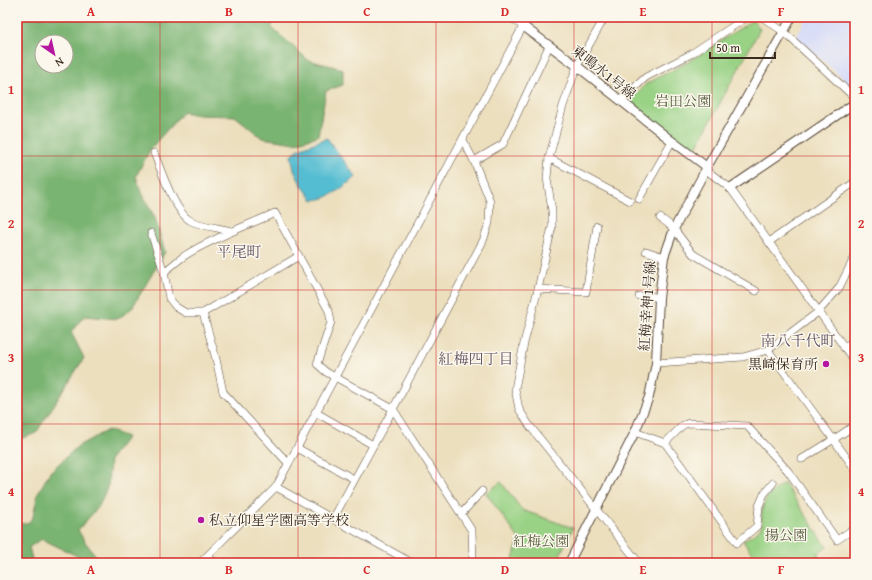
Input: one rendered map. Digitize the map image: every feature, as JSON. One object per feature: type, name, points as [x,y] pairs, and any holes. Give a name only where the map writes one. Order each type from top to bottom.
[{"type":"street","points":[[510,17],[523,26]]},
{"type":"street","points":[[200,563],[276,487],[528,17]]},
{"type":"street","points":[[605,17],[576,66],[563,106],[549,158],[547,178],[552,211],[552,227],[524,343],[515,389],[519,409],[530,425],[639,563]]},
{"type":"street","points":[[621,100],[646,77],[691,54],[747,17]]},
{"type":"street","points":[[763,17],[784,32],[855,98]]},
{"type":"street","name":"紅梅幸神1号線","points":[[569,563],[635,432],[649,397],[656,363],[659,298],[664,257],[674,229],[707,167],[792,17]]},
{"type":"street","name":"東鳴水1号線","points":[[523,26],[621,100],[672,142],[707,167]]},
{"type":"street","points":[[474,161],[503,144],[549,46]]},
{"type":"street","points":[[730,188],[855,103]]},
{"type":"street","points":[[333,519],[483,242],[489,223],[490,201],[474,161],[462,140]]},
{"type":"street","points":[[639,200],[672,142]]},
{"type":"street","points":[[154,153],[172,195],[180,209],[190,221],[231,231]]},
{"type":"street","points":[[549,158],[630,201]]},
{"type":"street","points":[[707,167],[710,173],[730,188],[769,242],[784,271],[818,312],[855,362]]},
{"type":"street","points":[[769,242],[855,182]]},
{"type":"street","points":[[164,272],[188,253],[231,231],[275,213],[329,311],[331,322],[317,364],[326,372],[393,409],[472,531],[472,563]]},
{"type":"street","points":[[660,218],[674,229],[693,254],[756,291]]},
{"type":"street","points":[[538,289],[586,292],[597,226]]},
{"type":"street","points":[[151,233],[164,272],[169,298],[176,307],[186,313],[203,313],[298,256]]},
{"type":"street","points":[[646,252],[664,257]]},
{"type":"street","points":[[656,363],[743,357],[768,350],[818,312],[838,288],[855,256]]},
{"type":"street","points":[[638,296],[659,298]]},
{"type":"street","points":[[203,313],[216,359],[223,392],[288,463]]},
{"type":"street","points":[[844,348],[855,339]]},
{"type":"street","points":[[768,350],[855,469]]},
{"type":"street","points":[[315,412],[373,445]]},
{"type":"street","points":[[665,443],[683,425],[689,423],[747,426],[788,471],[837,540],[855,528]]},
{"type":"street","points":[[802,459],[834,440],[855,425]]},
{"type":"street","points":[[635,432],[665,443],[737,543],[757,526],[759,506],[764,494],[773,483]]},
{"type":"street","points":[[297,448],[354,479]]},
{"type":"street","points":[[276,487],[412,563]]},
{"type":"street","points":[[461,514],[482,492]]},
{"type":"street","points":[[206,557],[216,563]]},
{"type":"shaded area","points":[[807,17],[855,17],[855,89],[796,37]]},
{"type":"green space","points":[[17,17],[279,17],[271,27],[308,60],[343,69],[343,85],[326,91],[318,136],[295,143],[262,138],[235,116],[198,115],[183,112],[151,148],[136,176],[140,189],[155,218],[165,252],[132,308],[118,319],[84,316],[71,332],[84,358],[36,433],[17,440]]},
{"type":"green space","name":"岩田公園","points":[[753,20],[760,29],[693,153],[629,102],[646,84],[688,62]]},
{"type":"green space","points":[[108,430],[127,437],[110,459],[108,485],[99,506],[78,530],[85,542],[102,563],[87,563],[83,559],[42,539],[29,547],[33,563],[17,563],[17,524],[28,523],[33,517],[38,493],[50,472],[78,446]]},
{"type":"green space","name":"紅梅公園","points":[[501,482],[522,510],[573,528],[556,563],[512,563],[519,539],[486,493]]},
{"type":"green space","name":"揚公園","points":[[784,483],[827,547],[817,554],[823,563],[752,563],[757,560],[743,541],[760,529],[762,525],[763,507],[767,498]]},
{"type":"water","points":[[327,138],[356,177],[325,198],[313,200],[298,179],[291,155],[299,149]]},
{"type":"place","name":"黒崎保育所","points":[[826,364]]},
{"type":"place","name":"私立仰星学園高等学校","points":[[201,520]]},
{"type":"district","name":"平尾町","points":[[239,252]]},
{"type":"district","name":"南八千代町","points":[[798,341]]},
{"type":"district","name":"紅梅四丁目","points":[[476,359]]}]
